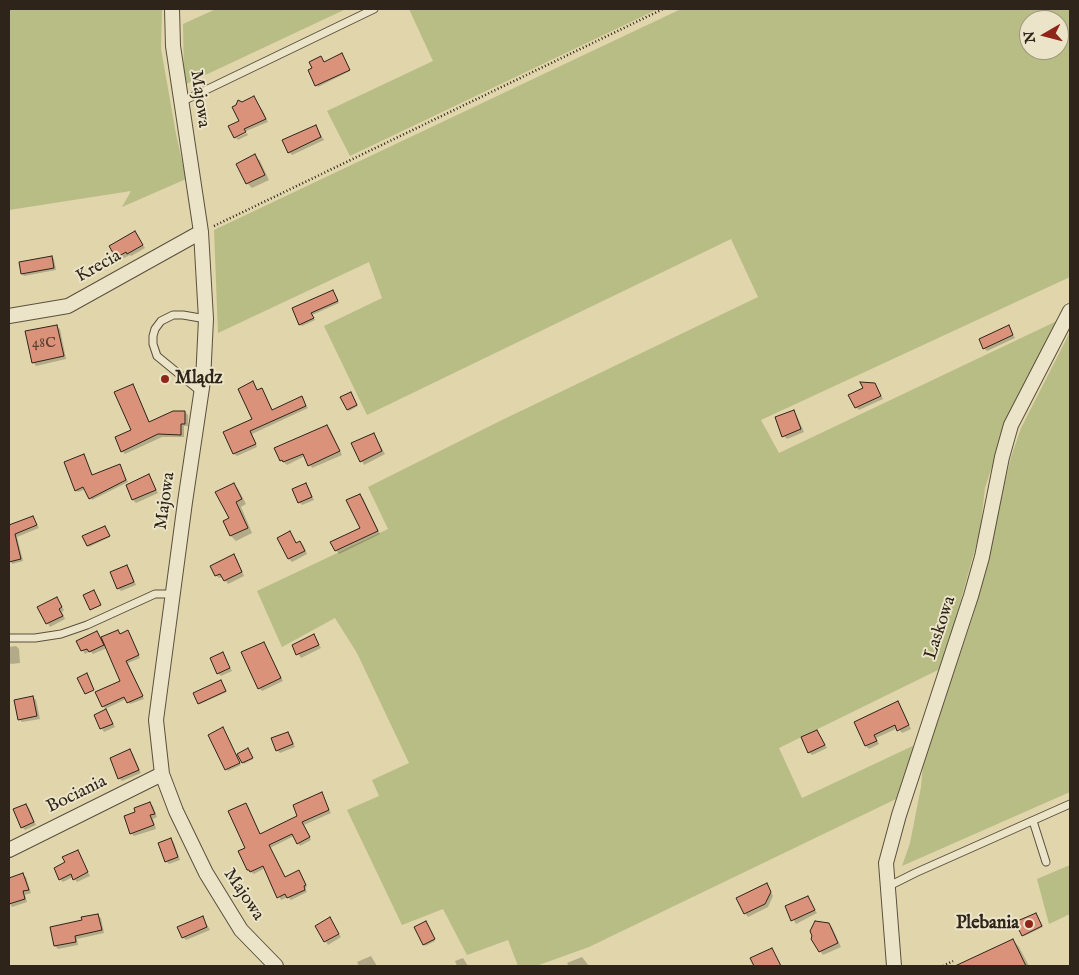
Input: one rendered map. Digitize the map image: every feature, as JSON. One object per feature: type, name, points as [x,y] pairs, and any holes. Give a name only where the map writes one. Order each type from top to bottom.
[{"type":"street","name":"Majowa","points":[[172,9],[173,46],[201,232],[206,319],[201,392],[156,720],[162,774],[176,811],[206,873],[241,930],[276,966]]},
{"type":"street","name":"Krecia","points":[[9,316],[68,306],[201,232]]},
{"type":"street","name":"Laskowa","points":[[894,966],[886,863],[899,815],[972,596],[1011,424],[1070,311]]},
{"type":"street","name":"Bociania","points":[[9,850],[162,774]]},
{"type":"lane","points":[[181,102],[374,9]]},
{"type":"lane","points":[[201,392],[157,356],[153,344],[153,336],[155,329],[161,321],[173,315],[206,319]]},
{"type":"lane","points":[[9,638],[35,638],[61,634],[87,625],[155,594],[172,594]]},
{"type":"lane","points":[[889,886],[1070,804]]},
{"type":"lane","points":[[1033,821],[1046,862]]},
{"type":"path","points":[[201,232],[663,9]]},
{"type":"path","points":[[943,966],[953,961]]},
{"type":"green space","points":[[9,9],[162,9],[161,49],[186,179],[122,207],[131,191],[9,210]]},
{"type":"green space","points":[[216,9],[346,9],[184,85],[183,24]]},
{"type":"green space","points":[[409,9],[658,9],[350,156],[327,111],[433,61]]},
{"type":"green space","points":[[681,9],[1070,9],[1070,277],[761,420],[779,453],[1059,320],[1003,432],[985,488],[980,531],[942,668],[779,748],[802,798],[917,744],[896,799],[589,947],[536,966],[518,966],[508,940],[467,955],[443,909],[402,925],[347,810],[379,796],[372,780],[409,763],[357,653],[335,618],[282,647],[257,591],[388,529],[368,487],[500,421],[758,297],[731,239],[367,415],[324,326],[382,298],[369,262],[218,333],[214,230]]},
{"type":"green space","points":[[1070,332],[1070,792],[902,866],[910,843],[921,787],[923,764],[973,616],[987,567],[1011,457],[1021,428]]},
{"type":"green space","points":[[1070,865],[1070,914],[1049,924],[1037,879]]},
{"type":"building","points":[[342,53],[350,70],[315,86],[308,70],[312,68],[309,62],[321,56],[324,62]]},
{"type":"building","points":[[254,96],[266,119],[244,129],[246,132],[234,138],[228,126],[239,121],[232,107],[236,105],[238,100],[242,102]]},
{"type":"building","points":[[316,125],[321,137],[288,153],[282,140]]},
{"type":"building","points":[[255,154],[265,175],[246,184],[236,164]]},
{"type":"building","points":[[135,231],[143,245],[116,258],[109,246]]},
{"type":"building","points":[[52,256],[54,268],[21,274],[19,262]]},
{"type":"building","points":[[333,290],[338,301],[311,313],[314,318],[299,325],[292,308]]},
{"type":"building","points":[[57,325],[64,356],[32,363],[25,331]]},
{"type":"building","points":[[1009,325],[1013,335],[983,349],[979,339]]},
{"type":"building","points":[[253,381],[257,390],[262,388],[272,410],[302,396],[306,406],[250,431],[256,444],[233,454],[223,432],[252,419],[238,389]]},
{"type":"building","points":[[860,382],[875,383],[881,396],[855,408],[848,395],[863,388]]},
{"type":"building","points":[[133,384],[149,422],[173,411],[185,411],[185,424],[181,424],[181,435],[158,434],[121,452],[115,437],[131,430],[114,392]]},
{"type":"building","points":[[351,392],[357,405],[347,410],[340,397]]},
{"type":"building","points":[[794,410],[801,429],[782,437],[775,417]]},
{"type":"building","points":[[327,425],[340,451],[308,466],[303,454],[283,462],[282,460],[280,461],[274,448]]},
{"type":"building","points":[[374,433],[382,451],[360,462],[351,443]]},
{"type":"building","points":[[84,454],[92,475],[120,464],[126,480],[89,499],[83,487],[75,491],[64,462]]},
{"type":"building","points":[[149,474],[156,490],[132,500],[126,485]]},
{"type":"building","points":[[234,483],[242,499],[236,502],[248,528],[230,536],[223,521],[229,518],[215,492]]},
{"type":"building","points":[[306,483],[312,497],[298,503],[292,489]]},
{"type":"building","points":[[360,494],[378,531],[335,551],[330,542],[360,528],[346,500]]},
{"type":"building","points":[[33,516],[37,525],[15,534],[21,559],[9,562],[9,525]]},
{"type":"building","points":[[105,526],[110,536],[87,546],[82,536]]},
{"type":"building","points":[[290,531],[296,543],[300,541],[305,551],[288,559],[277,538]]},
{"type":"building","points":[[234,554],[242,572],[224,581],[220,574],[215,576],[210,566]]},
{"type":"building","points":[[127,565],[134,582],[117,589],[110,572]]},
{"type":"building","points":[[94,590],[101,605],[90,610],[83,595]]},
{"type":"building","points":[[57,597],[62,607],[59,609],[63,616],[46,624],[37,607]]},
{"type":"building","points":[[118,630],[120,634],[128,630],[139,655],[126,661],[143,696],[127,703],[124,697],[102,707],[95,692],[120,681],[101,637]]},
{"type":"building","points":[[97,631],[104,645],[89,652],[87,649],[81,651],[76,641]]},
{"type":"building","points":[[314,634],[319,645],[296,655],[292,645]]},
{"type":"building","points":[[264,642],[281,678],[258,689],[241,652]]},
{"type":"building","points":[[223,652],[230,668],[217,674],[210,658]]},
{"type":"building","points":[[87,673],[94,690],[85,694],[77,678]]},
{"type":"building","points":[[221,680],[226,691],[198,704],[193,693]]},
{"type":"building","points":[[33,696],[37,716],[18,720],[14,700]]},
{"type":"building","points":[[898,701],[909,725],[897,731],[895,725],[874,735],[877,741],[865,746],[854,722]]},
{"type":"building","points":[[106,709],[113,724],[100,729],[94,715]]},
{"type":"building","points":[[223,727],[240,763],[225,770],[208,735]]},
{"type":"building","points":[[817,730],[825,745],[808,753],[801,737]]},
{"type":"building","points":[[288,732],[293,744],[276,751],[271,738]]},
{"type":"building","points":[[248,748],[253,758],[242,763],[237,754]]},
{"type":"building","points":[[130,749],[139,770],[118,779],[110,758]]},
{"type":"building","points":[[322,792],[329,810],[302,822],[310,837],[297,844],[292,834],[269,845],[285,877],[299,870],[306,885],[304,886],[305,890],[287,898],[285,894],[277,898],[263,866],[250,872],[247,870],[238,851],[245,848],[228,811],[246,803],[260,834],[297,816],[293,805]]},
{"type":"building","points":[[150,802],[155,814],[150,815],[154,825],[130,834],[124,816],[135,812],[134,808]]},
{"type":"building","points":[[26,804],[34,822],[21,828],[13,809]]},
{"type":"building","points":[[171,838],[178,857],[165,862],[158,843]]},
{"type":"building","points":[[78,850],[88,872],[73,880],[71,874],[59,880],[54,868],[65,862],[62,857]]},
{"type":"building","points":[[23,873],[29,890],[23,891],[25,899],[9,904],[9,878]]},
{"type":"building","points":[[767,883],[771,892],[765,904],[744,914],[736,898]]},
{"type":"building","points":[[808,896],[815,910],[791,921],[785,906]]},
{"type":"building","name":"Plebania","points":[[1036,913],[1042,926],[1022,936],[1015,922]]},
{"type":"building","points":[[98,914],[102,930],[75,936],[76,942],[54,946],[50,927],[82,920],[81,917]]},
{"type":"building","points":[[203,916],[207,927],[182,938],[177,927]]},
{"type":"building","points":[[330,917],[339,934],[324,942],[315,926]]},
{"type":"building","points":[[426,921],[435,939],[423,945],[414,927]]},
{"type":"building","points":[[815,921],[829,923],[838,943],[819,952],[811,939],[810,931]]},
{"type":"building","points":[[1013,939],[1026,966],[955,966],[985,952]]},
{"type":"building","points":[[772,948],[781,966],[754,966],[750,958]]},
{"type":"place","name":"Mlądz","points":[[165,379]]},
{"type":"place","name":"Plebania","points":[[1029,924]]}]
